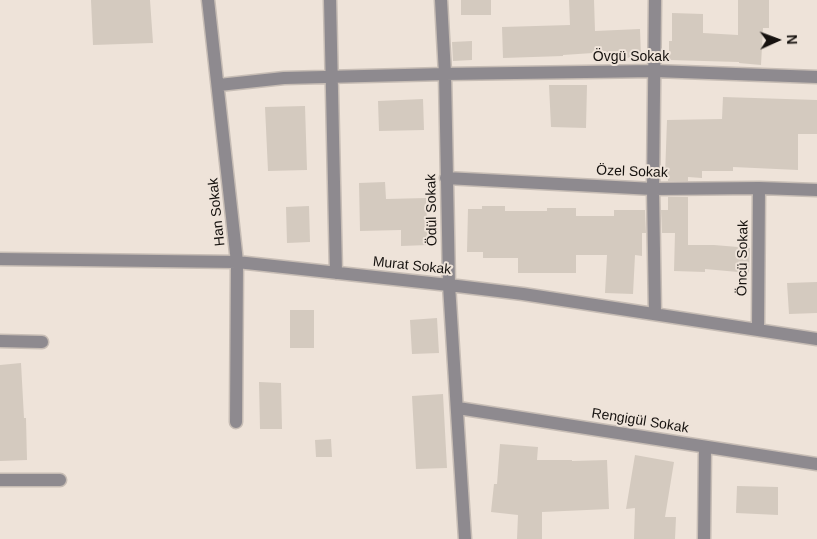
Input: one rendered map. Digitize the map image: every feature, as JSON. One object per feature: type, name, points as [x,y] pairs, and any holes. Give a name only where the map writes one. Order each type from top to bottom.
[{"type":"street","name":"Han Sokak","points":[[208,0],[219,85],[237,262],[236,422]]},
{"type":"street","points":[[330,0],[336,272]]},
{"type":"street","name":"Ödül Sokak","points":[[441,0],[445,74],[449,285],[465,539]]},
{"type":"street","points":[[655,0],[653,189],[655,314]]},
{"type":"street","name":"Övgü Sokak","points":[[219,85],[284,78],[655,71],[817,77]]},
{"type":"street","name":"Özel Sokak","points":[[446,178],[653,189],[759,188],[817,190]]},
{"type":"street","name":"Öncü Sokak","points":[[758,329],[759,188]]},
{"type":"street","name":"Murat Sokak","points":[[0,258],[237,262],[449,285],[817,339]]},
{"type":"street","points":[[0,341],[42,342]]},
{"type":"street","name":"Rengigül Sokak","points":[[458,408],[817,464]]},
{"type":"street","points":[[704,539],[705,447]]},
{"type":"street","points":[[0,480],[60,480]]},
{"type":"building","points":[[91,0],[150,0],[153,43],[93,45]]},
{"type":"building","points":[[461,0],[491,0],[491,15],[461,15]]},
{"type":"building","points":[[569,0],[594,0],[595,31],[640,29],[641,57],[608,59],[608,52],[503,58],[502,27],[570,25]]},
{"type":"building","points":[[738,0],[769,0],[769,28],[763,28],[761,65],[739,62],[669,60],[669,41],[672,41],[672,13],[703,14],[703,33],[738,35]]},
{"type":"building","points":[[472,41],[472,60],[453,61],[452,42]]},
{"type":"building","points":[[549,85],[587,85],[586,128],[551,127]]},
{"type":"building","points":[[723,97],[817,100],[817,134],[798,134],[798,170],[733,167],[733,171],[702,171],[702,178],[688,177],[688,181],[668,181],[668,176],[665,176],[667,120],[722,119]]},
{"type":"building","points":[[423,99],[424,130],[379,131],[378,101]]},
{"type":"building","points":[[305,106],[307,170],[268,171],[265,107]]},
{"type":"building","points":[[385,182],[386,199],[426,198],[428,245],[401,246],[401,230],[360,231],[359,183]]},
{"type":"building","points":[[668,197],[688,197],[688,245],[750,248],[749,273],[705,269],[705,272],[674,271],[675,233],[662,233],[661,210],[668,210]]},
{"type":"building","points":[[309,206],[310,242],[287,243],[286,207]]},
{"type":"building","points":[[482,206],[505,206],[505,211],[547,211],[547,208],[576,208],[576,216],[614,216],[614,210],[645,210],[646,233],[642,233],[642,256],[635,255],[633,294],[605,293],[607,255],[576,255],[576,273],[518,273],[518,258],[483,258],[483,252],[467,252],[468,209],[482,209]]},
{"type":"building","points":[[817,282],[817,313],[789,314],[787,283]]},
{"type":"building","points":[[290,310],[314,310],[314,348],[290,348]]},
{"type":"building","points":[[437,318],[439,353],[412,354],[410,320]]},
{"type":"building","points":[[21,363],[24,418],[26,418],[27,460],[0,461],[0,365]]},
{"type":"building","points":[[259,382],[281,383],[282,429],[260,429]]},
{"type":"building","points":[[443,394],[447,468],[416,469],[412,396]]},
{"type":"building","points":[[331,439],[332,457],[316,457],[315,440]]},
{"type":"building","points":[[500,444],[538,447],[537,460],[607,460],[609,509],[542,512],[542,539],[517,539],[518,515],[491,512],[494,484],[497,484]]},
{"type":"building","points":[[635,455],[674,462],[665,517],[676,517],[675,539],[634,539],[635,508],[626,509]]},
{"type":"building","points":[[737,486],[778,487],[778,515],[736,513]]}]
